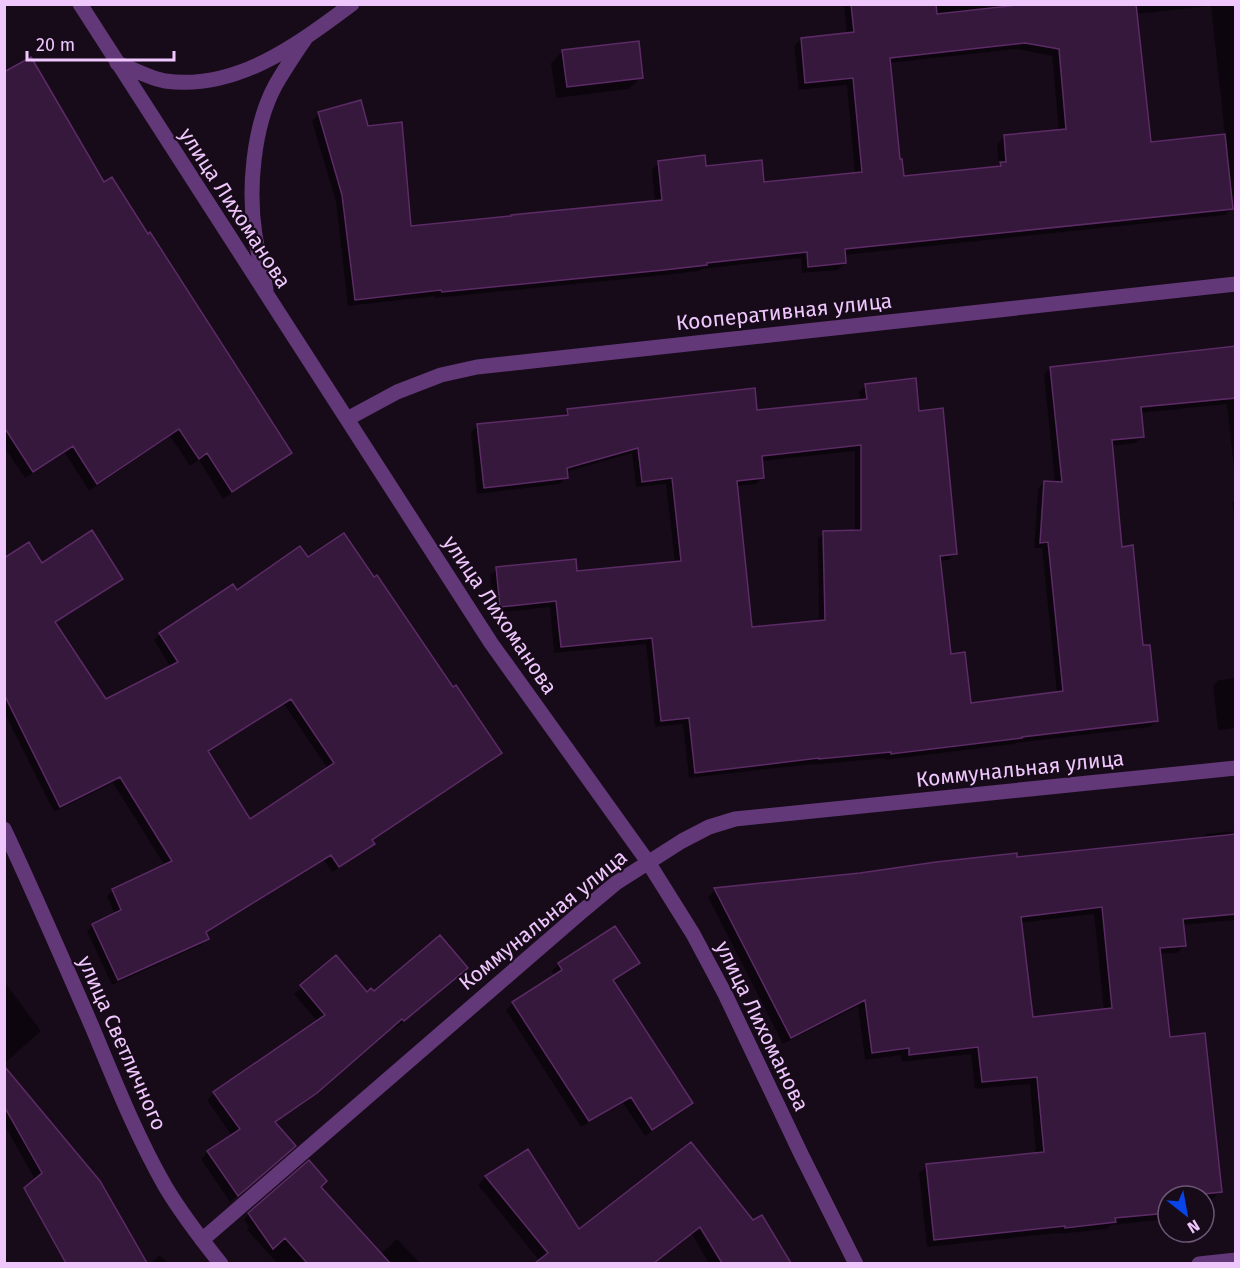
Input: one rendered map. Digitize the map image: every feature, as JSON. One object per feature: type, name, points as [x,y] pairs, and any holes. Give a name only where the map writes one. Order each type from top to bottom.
[{"type":"street","name":"улица Лихоманова","points":[[80,4],[491,643],[648,862],[682,916],[725,994],[856,1263]]},
{"type":"street","points":[[117,63],[163,81],[194,83],[227,77],[253,68],[305,39],[352,4]]},
{"type":"street","points":[[268,297],[255,234],[252,196],[254,164],[261,124],[275,87],[305,39]]},
{"type":"street","name":"Кооперативная улица","points":[[347,419],[397,392],[441,375],[477,367],[1236,284]]},
{"type":"street","name":"Коммунальная улица","points":[[202,1240],[616,883],[682,841],[709,827],[735,819],[1236,768]]},
{"type":"street","name":"улица Светличного","points":[[4,829],[142,1142],[166,1188],[221,1263]]},
{"type":"street","points":[[1199,1263],[1236,1260]]},
{"type":"building","points":[[851,4],[936,4],[937,14],[1028,4],[1136,4],[1151,142],[1225,134],[1233,209],[845,249],[846,263],[808,267],[807,252],[664,270],[355,300],[342,195],[318,112],[361,100],[368,126],[402,122],[411,226],[662,200],[658,161],[705,155],[706,166],[762,160],[764,182],[862,172],[853,78],[805,83],[801,38],[854,32]],"holes":[[[1025,43],[1059,49],[1066,129],[1004,135],[1006,162],[1000,162],[1001,166],[904,176],[902,159],[900,159],[890,58]]]},
{"type":"building","points":[[639,41],[643,78],[567,87],[562,50]]},
{"type":"building","points":[[31,57],[104,182],[112,177],[292,453],[232,492],[207,453],[199,459],[179,429],[97,484],[73,446],[33,472],[4,427],[4,72]]},
{"type":"building","points":[[1236,346],[1236,398],[1141,407],[1144,437],[1112,440],[1122,547],[1133,545],[1143,645],[1150,645],[1158,721],[891,754],[891,752],[819,758],[695,773],[689,718],[661,721],[652,638],[561,647],[556,601],[500,607],[496,567],[576,559],[577,571],[681,561],[672,478],[642,482],[638,448],[567,468],[568,478],[484,488],[477,424],[568,415],[567,409],[755,388],[757,410],[867,399],[865,384],[916,378],[919,411],[943,408],[957,554],[940,556],[951,654],[965,652],[971,703],[1063,691],[1048,542],[1040,543],[1044,481],[1062,482],[1050,367]],"holes":[[[861,445],[861,530],[823,531],[825,620],[752,627],[737,481],[764,478],[762,456]]]},
{"type":"building","points":[[92,530],[123,579],[55,622],[106,699],[178,662],[159,633],[233,584],[237,590],[300,546],[308,557],[344,533],[374,577],[377,575],[453,687],[456,685],[502,753],[372,840],[375,844],[339,867],[331,855],[206,932],[209,939],[118,980],[92,924],[121,910],[112,889],[172,861],[120,777],[60,807],[4,694],[4,558],[29,542],[42,563]],"holes":[[[291,699],[334,763],[250,819],[208,751]]]},
{"type":"building","points":[[1236,834],[1236,914],[1183,919],[1186,946],[1160,948],[1170,1037],[1205,1033],[1222,1192],[1216,1193],[1216,1184],[1156,1184],[1156,1214],[1115,1218],[1116,1222],[1065,1228],[1065,1226],[934,1240],[926,1164],[1044,1152],[1037,1077],[982,1082],[978,1047],[909,1055],[909,1048],[872,1053],[865,1000],[791,1038],[714,888],[860,873],[1017,853],[1017,857]],"holes":[[[1102,907],[1112,1008],[1033,1017],[1021,917]]]},
{"type":"building","points":[[615,926],[640,963],[613,980],[693,1103],[652,1130],[631,1097],[589,1121],[512,1002],[562,970],[558,963]]},
{"type":"building","points":[[440,935],[468,968],[404,1021],[402,1019],[317,1093],[275,1122],[296,1146],[238,1196],[207,1151],[240,1129],[213,1092],[325,1015],[300,985],[336,955],[367,992],[371,988],[374,991]]},
{"type":"building","points":[[5,1067],[100,1181],[147,1263],[66,1263],[24,1188],[42,1173],[4,1106]]},
{"type":"building","points":[[691,1142],[753,1220],[762,1215],[791,1263],[722,1263],[700,1227],[654,1263],[535,1263],[548,1253],[485,1176],[528,1149],[579,1229]]},
{"type":"building","points":[[309,1160],[327,1181],[321,1187],[390,1263],[307,1263],[285,1238],[273,1249],[248,1213]]}]
